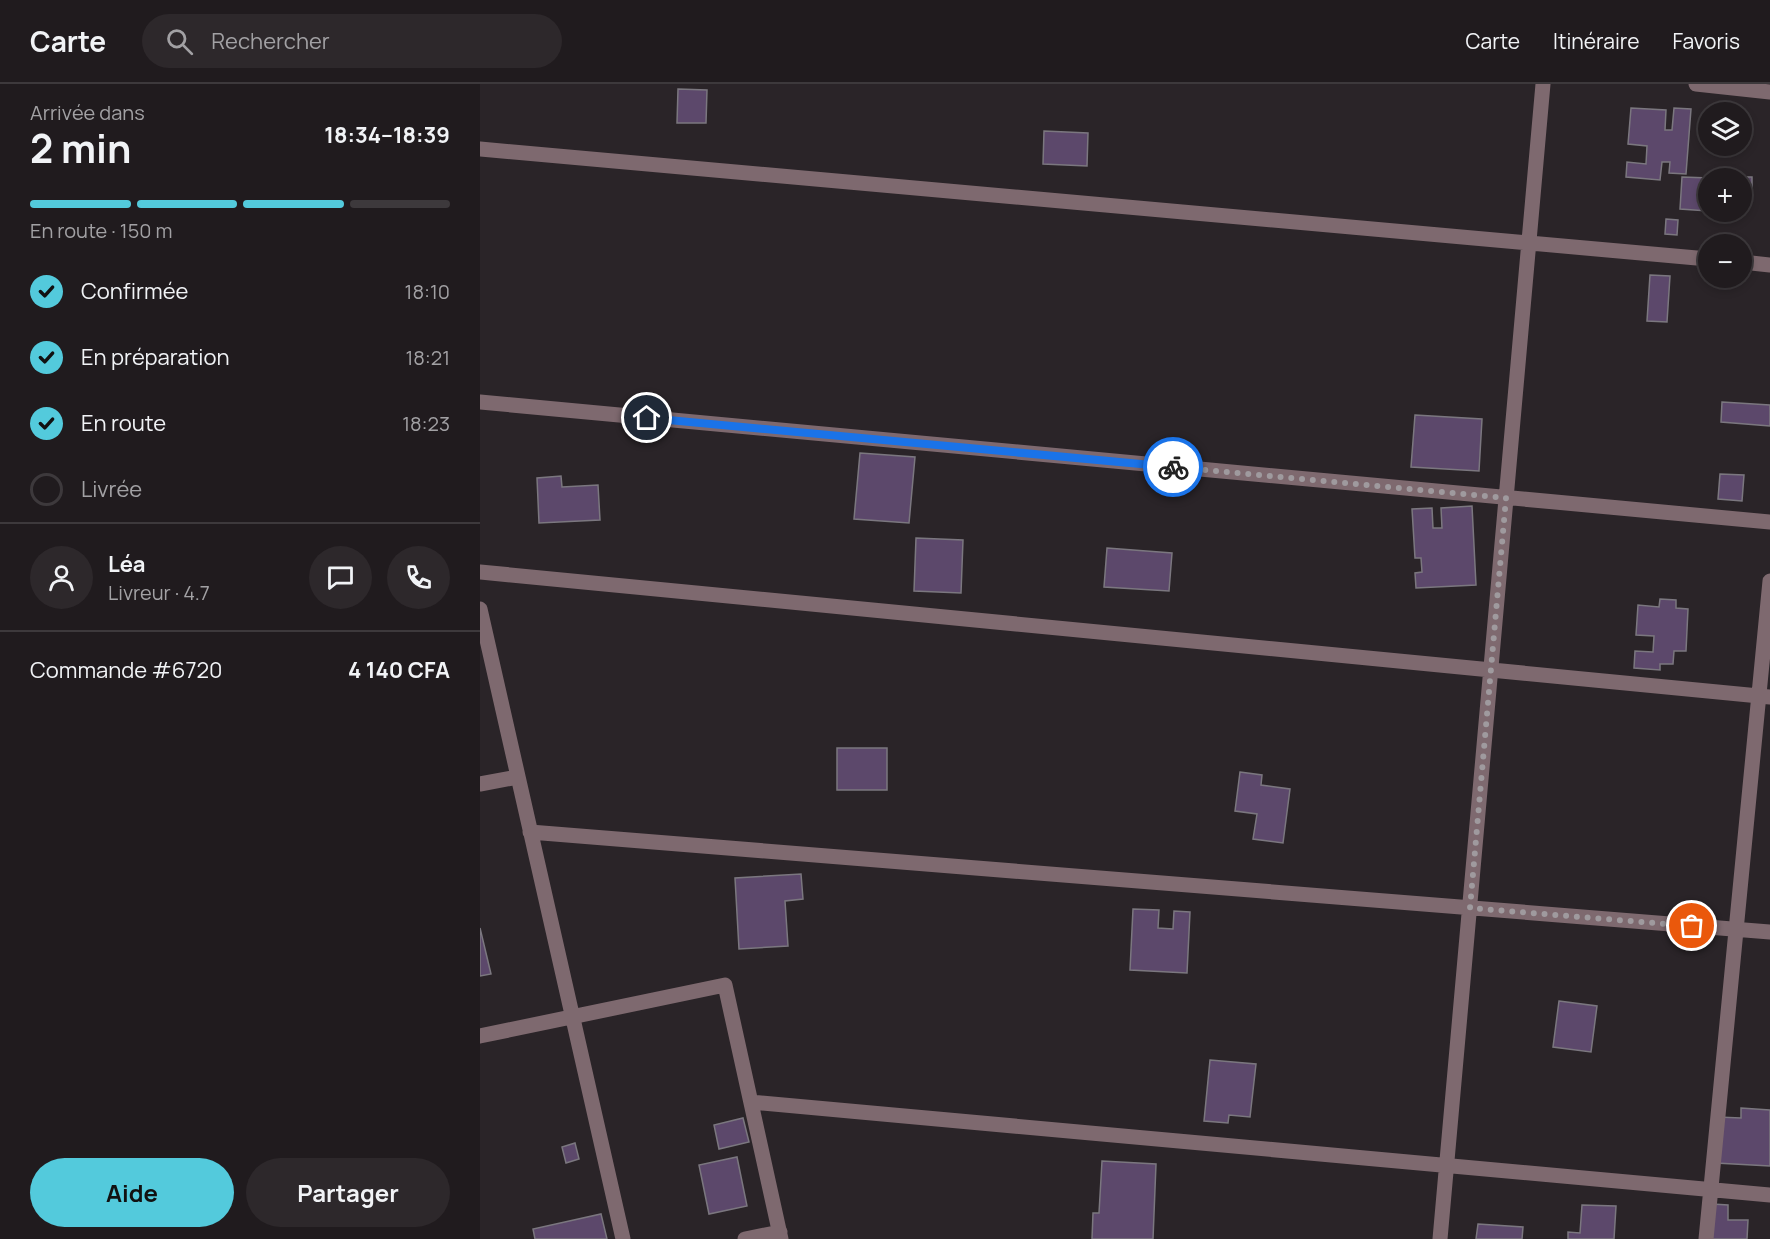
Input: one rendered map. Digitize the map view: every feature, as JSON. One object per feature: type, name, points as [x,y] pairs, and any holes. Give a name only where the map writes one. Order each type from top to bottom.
[{"type":"street","points":[[1440,1239],[1543,84]]},
{"type":"street","points":[[1695,84],[1770,92]]},
{"type":"street","points":[[480,149],[1698,259]]},
{"type":"street","points":[[1752,263],[1770,265]]},
{"type":"street","points":[[480,402],[1770,522]]},
{"type":"street","points":[[480,572],[1764,697]]},
{"type":"street","points":[[1706,1239],[1736,929],[1764,697],[1770,581]]},
{"type":"street","points":[[480,609],[623,1239]]},
{"type":"street","points":[[480,784],[518,777]]},
{"type":"street","points":[[531,832],[1770,932]]},
{"type":"street","points":[[480,1036],[725,986],[781,1235],[745,1239]]},
{"type":"street","points":[[751,1102],[1770,1195]]},
{"type":"building","points":[[678,89],[707,90],[706,123],[677,123]]},
{"type":"building","points":[[1631,108],[1666,110],[1665,130],[1672,130],[1674,108],[1691,109],[1686,174],[1669,173],[1670,162],[1662,162],[1660,180],[1626,177],[1627,162],[1646,164],[1647,146],[1628,144]]},
{"type":"building","points":[[1044,131],[1088,133],[1087,166],[1043,164]]},
{"type":"building","points":[[1682,177],[1698,178],[1698,210],[1680,209]]},
{"type":"building","points":[[1666,219],[1678,220],[1677,235],[1665,234]]},
{"type":"building","points":[[1650,275],[1670,276],[1667,322],[1647,321]]},
{"type":"building","points":[[1722,402],[1770,405],[1770,426],[1721,422]]},
{"type":"building","points":[[1415,415],[1482,419],[1479,471],[1411,467]]},
{"type":"building","points":[[860,453],[915,457],[909,523],[854,519]]},
{"type":"building","points":[[1720,474],[1744,475],[1742,501],[1718,499]]},
{"type":"building","points":[[561,476],[562,487],[598,485],[600,520],[539,523],[537,478]]},
{"type":"building","points":[[1472,506],[1476,585],[1416,588],[1415,573],[1422,572],[1421,558],[1415,558],[1412,509],[1432,508],[1433,528],[1442,528],[1441,508]]},
{"type":"building","points":[[916,538],[963,540],[961,593],[914,591]]},
{"type":"building","points":[[1107,548],[1172,553],[1169,591],[1104,587]]},
{"type":"building","points":[[1660,599],[1676,600],[1676,608],[1688,609],[1686,651],[1674,651],[1673,664],[1660,664],[1660,670],[1634,668],[1635,651],[1653,652],[1654,636],[1636,635],[1638,605],[1659,607]]},
{"type":"building","points":[[837,748],[887,748],[887,790],[837,790]]},
{"type":"building","points":[[1240,772],[1262,775],[1261,785],[1290,789],[1283,843],[1253,839],[1257,814],[1235,811]]},
{"type":"building","points":[[801,874],[803,899],[785,901],[788,946],[739,949],[735,878]]},
{"type":"building","points":[[1133,909],[1159,910],[1158,928],[1173,929],[1174,911],[1190,912],[1187,973],[1130,970]]},
{"type":"building","points":[[480,928],[491,974],[480,976]]},
{"type":"building","points":[[1559,1001],[1597,1006],[1591,1052],[1553,1047]]},
{"type":"building","points":[[1210,1060],[1256,1064],[1250,1117],[1229,1115],[1228,1123],[1204,1121]]},
{"type":"building","points":[[1741,1108],[1770,1110],[1770,1166],[1716,1163],[1718,1117],[1741,1118]]},
{"type":"building","points":[[743,1118],[749,1142],[719,1149],[714,1125]]},
{"type":"building","points":[[575,1143],[579,1159],[566,1163],[562,1147]]},
{"type":"building","points":[[737,1157],[747,1206],[709,1214],[699,1165]]},
{"type":"building","points":[[1102,1161],[1156,1164],[1153,1239],[1092,1239],[1093,1213],[1099,1213]]},
{"type":"building","points":[[1712,1204],[1728,1205],[1728,1220],[1748,1220],[1747,1239],[1712,1239]]},
{"type":"building","points":[[1582,1205],[1616,1206],[1614,1239],[1568,1239],[1568,1232],[1580,1233]]},
{"type":"building","points":[[601,1214],[607,1239],[535,1239],[533,1229]]},
{"type":"building","points":[[1478,1224],[1523,1227],[1522,1239],[1476,1239]]},
{"type":"way so far","points":[[1173,467],[1506,498],[1470,908],[1692,926]]},
{"type":"route","points":[[647,418],[1173,467]]}]
